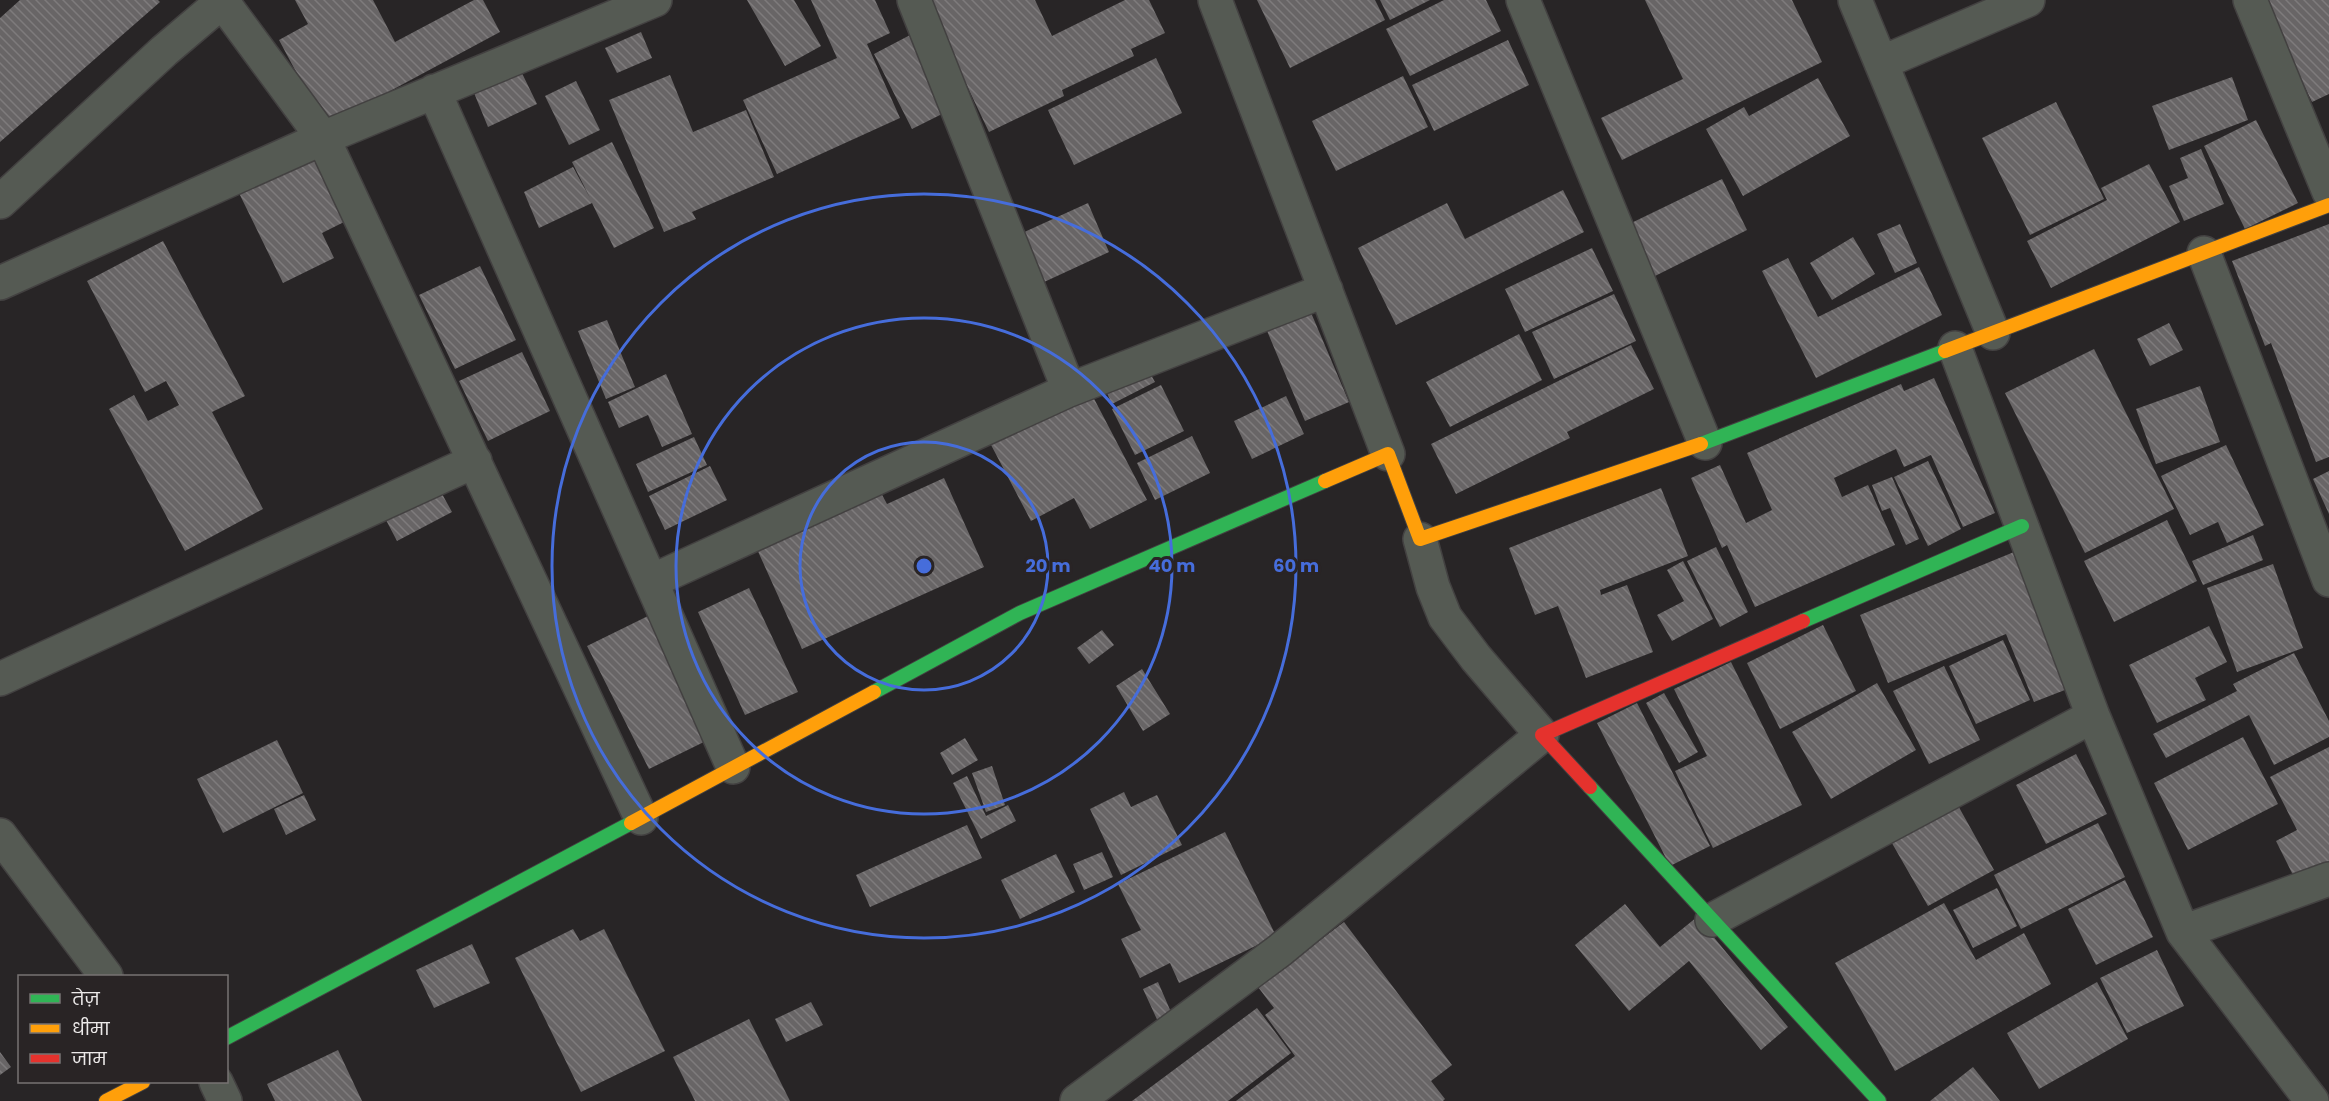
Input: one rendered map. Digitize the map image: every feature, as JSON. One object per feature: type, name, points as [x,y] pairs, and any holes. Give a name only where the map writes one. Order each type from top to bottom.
[{"type":"street","points":[[0,284],[323,138],[655,0]]},
{"type":"street","points":[[914,0],[1069,390]]},
{"type":"street","points":[[1215,0],[1420,539],[1432,586],[1445,617],[1476,658],[1542,735],[1879,1101]]},
{"type":"street","points":[[1523,0],[1705,443]]},
{"type":"street","points":[[1855,0],[1994,333]]},
{"type":"street","points":[[1881,63],[2028,0]]},
{"type":"street","points":[[2250,0],[2329,192]]},
{"type":"street","points":[[0,202],[164,51],[223,1],[323,138],[641,818]]},
{"type":"street","points":[[434,91],[734,767]]},
{"type":"street","points":[[1420,539],[1705,443],[2329,205]]},
{"type":"street","points":[[2204,253],[2329,580]]},
{"type":"street","points":[[652,581],[1069,390],[1326,290]]},
{"type":"street","points":[[1955,348],[2093,716],[2183,932],[2312,1101]]},
{"type":"street","points":[[228,1037],[641,818],[1020,613],[1388,454]]},
{"type":"street","points":[[0,679],[475,461]]},
{"type":"street","points":[[1077,1101],[1279,951],[1542,735],[2022,526]]},
{"type":"street","points":[[1712,920],[2093,716]]},
{"type":"street","points":[[0,835],[105,975]]},
{"type":"street","points":[[2183,932],[2329,879]]},
{"type":"street","points":[[106,1101],[141,1083]]},
{"type":"street","points":[[216,1083],[225,1101]]},
{"type":"building","points":[[20,0],[158,0],[160,2],[0,142],[0,18]]},
{"type":"building","points":[[295,0],[373,0],[395,42],[474,0],[483,0],[500,32],[325,126],[279,40],[308,24]]},
{"type":"building","points":[[747,0],[794,0],[821,46],[785,66]]},
{"type":"building","points":[[811,0],[875,0],[890,33],[867,44],[900,118],[777,174],[743,100],[837,58]]},
{"type":"building","points":[[926,0],[1035,0],[1052,36],[1125,0],[1149,0],[1165,33],[1131,49],[1134,56],[1062,90],[1064,96],[989,132]]},
{"type":"building","points":[[1257,0],[1375,0],[1385,20],[1290,68]]},
{"type":"building","points":[[1380,0],[1430,0],[1390,20]]},
{"type":"building","points":[[1444,0],[1486,0],[1501,31],[1410,76],[1386,29]]},
{"type":"building","points":[[1645,0],[1792,0],[1822,62],[1622,160],[1601,118],[1683,79]]},
{"type":"building","points":[[2263,0],[2329,0],[2329,94],[2312,102]]},
{"type":"building","points":[[641,32],[652,58],[617,73],[605,48]]},
{"type":"building","points":[[912,34],[950,110],[912,129],[874,54]]},
{"type":"building","points":[[1508,40],[1529,85],[1434,131],[1412,85]]},
{"type":"building","points":[[1156,58],[1182,113],[1074,165],[1048,110]]},
{"type":"building","points":[[518,65],[537,104],[488,127],[472,88]]},
{"type":"building","points":[[670,75],[693,132],[746,110],[774,177],[692,212],[696,219],[664,232],[609,100]]},
{"type":"building","points":[[1403,76],[1428,127],[1336,171],[1312,121]]},
{"type":"building","points":[[2232,77],[2248,120],[2169,150],[2152,106]]},
{"type":"building","points":[[1818,78],[1850,136],[1743,196],[1706,129],[1744,107],[1749,116]]},
{"type":"building","points":[[576,81],[600,130],[569,145],[545,96]]},
{"type":"building","points":[[2056,102],[2104,199],[2030,235],[1982,138]]},
{"type":"building","points":[[2256,120],[2298,203],[2245,229],[2204,146]]},
{"type":"building","points":[[612,142],[654,228],[614,248],[592,203],[539,228],[524,192],[573,167],[590,198],[572,162]]},
{"type":"building","points":[[2201,149],[2224,204],[2184,221],[2169,186],[2188,178],[2180,158]]},
{"type":"building","points":[[312,156],[344,222],[322,233],[334,258],[283,283],[238,191]]},
{"type":"building","points":[[2149,164],[2180,222],[2051,288],[2027,241],[2107,200],[2101,188]]},
{"type":"building","points":[[1722,179],[1747,230],[1647,280],[1621,228]]},
{"type":"building","points":[[1563,190],[1584,232],[1396,325],[1358,248],[1447,203],[1465,239]]},
{"type":"building","points":[[1088,203],[1109,252],[1042,283],[1020,234]]},
{"type":"building","points":[[1900,224],[1917,263],[1895,273],[1877,234]]},
{"type":"building","points":[[2329,224],[2329,457],[2316,462],[2271,343],[2265,346],[2232,261]]},
{"type":"building","points":[[1853,237],[1875,274],[1832,300],[1810,263]]},
{"type":"building","points":[[163,241],[245,396],[212,412],[263,509],[185,551],[109,409],[134,395],[148,421],[179,405],[166,381],[145,392],[87,281]]},
{"type":"building","points":[[1592,248],[1613,291],[1525,332],[1505,289]]},
{"type":"building","points":[[1788,258],[1818,317],[1919,267],[1942,315],[1816,378],[1762,271]]},
{"type":"building","points":[[480,266],[516,340],[455,369],[419,295]]},
{"type":"building","points":[[1614,294],[1636,341],[1554,379],[1532,332]]},
{"type":"building","points":[[1309,308],[1349,402],[1305,421],[1265,326]]},
{"type":"building","points":[[607,320],[635,387],[606,399],[578,331]]},
{"type":"building","points":[[2169,323],[2183,350],[2150,366],[2137,339]]},
{"type":"building","points":[[1519,334],[1542,380],[1450,427],[1426,382]]},
{"type":"building","points":[[1631,345],[1654,389],[1567,432],[1570,438],[1456,494],[1431,444]]},
{"type":"building","points":[[2094,349],[2174,509],[2085,553],[2005,393]]},
{"type":"building","points":[[522,352],[550,411],[488,441],[459,381]]},
{"type":"building","points":[[1147,368],[1155,382],[1112,404],[1105,389]]},
{"type":"building","points":[[666,374],[692,434],[662,447],[648,415],[619,428],[608,402]]},
{"type":"building","points":[[1934,378],[1995,513],[1963,527],[1931,455],[1904,467],[1896,449],[1834,478],[1842,497],[1868,485],[1895,545],[1755,607],[1727,545],[1722,548],[1691,478],[1720,465],[1746,523],[1772,510],[1747,453],[1901,384],[1904,391]]},
{"type":"building","points":[[1161,385],[1184,431],[1135,455],[1112,409]]},
{"type":"building","points":[[2200,386],[2220,442],[2156,464],[2136,409]]},
{"type":"building","points":[[1090,391],[1147,500],[1090,529],[1074,498],[1031,521],[990,443]]},
{"type":"building","points":[[1286,396],[1304,434],[1252,459],[1234,421]]},
{"type":"building","points":[[1192,436],[1210,473],[1155,500],[1137,463]]},
{"type":"building","points":[[694,437],[707,465],[648,492],[636,464]]},
{"type":"building","points":[[2226,445],[2264,525],[2227,543],[2218,522],[2190,535],[2161,476]]},
{"type":"building","points":[[1928,461],[1961,529],[1928,546],[1894,477]]},
{"type":"building","points":[[710,466],[727,500],[665,530],[649,496]]},
{"type":"building","points":[[2329,471],[2329,514],[2313,479]]},
{"type":"building","points":[[1892,477],[1919,539],[1906,545],[1890,508],[1882,511],[1872,485]]},
{"type":"building","points":[[944,478],[984,567],[802,649],[756,547],[880,491],[887,504]]},
{"type":"building","points":[[1661,488],[1688,556],[1600,590],[1601,595],[1627,585],[1653,652],[1586,678],[1558,606],[1535,615],[1509,548]]},
{"type":"building","points":[[441,492],[452,512],[397,541],[386,520]]},
{"type":"building","points":[[2167,520],[2197,581],[2114,622],[2084,561]]},
{"type":"building","points":[[2253,535],[2263,560],[2203,585],[2192,561]]},
{"type":"building","points":[[1716,547],[1748,612],[1720,627],[1687,561]]},
{"type":"building","points":[[2014,552],[2070,688],[2034,702],[2006,634],[1888,683],[1860,615]]},
{"type":"building","points":[[1683,561],[1713,619],[1672,641],[1657,615],[1684,601],[1667,570]]},
{"type":"building","points":[[2273,564],[2303,648],[2237,672],[2207,588]]},
{"type":"building","points":[[749,588],[798,692],[745,715],[698,612]]},
{"type":"building","points":[[648,616],[710,739],[649,769],[587,646]]},
{"type":"building","points":[[1823,625],[1856,691],[1780,729],[1747,663]]},
{"type":"building","points":[[2209,626],[2227,662],[2195,678],[2206,700],[2157,723],[2129,665]]},
{"type":"building","points":[[1102,630],[1114,645],[1089,664],[1077,648]]},
{"type":"building","points":[[2003,640],[2030,700],[1976,724],[1949,666]]},
{"type":"building","points":[[2294,653],[2329,721],[2329,737],[2274,765],[2249,715],[2166,758],[2153,734],[2237,691],[2233,684]]},
{"type":"building","points":[[1731,662],[1802,805],[1713,848],[1675,771],[1707,756],[1674,689]]},
{"type":"building","points":[[1944,666],[1980,740],[1929,764],[1893,691]]},
{"type":"building","points":[[1142,669],[1170,714],[1143,731],[1116,686]]},
{"type":"building","points":[[1877,683],[1916,750],[1831,799],[1792,732]]},
{"type":"building","points":[[1664,693],[1698,752],[1679,763],[1646,703]]},
{"type":"building","points":[[1637,703],[1710,846],[1670,866],[1597,723]]},
{"type":"building","points":[[2243,737],[2278,804],[2188,850],[2154,783]]},
{"type":"building","points":[[965,738],[978,760],[952,775],[940,753]]},
{"type":"building","points":[[277,740],[303,793],[223,833],[197,779]]},
{"type":"building","points":[[2329,747],[2329,872],[2299,887],[2276,841],[2297,830],[2270,777]]},
{"type":"building","points":[[2076,754],[2107,814],[2046,844],[2016,785]]},
{"type":"building","points":[[992,766],[1005,805],[986,812],[972,773]]},
{"type":"building","points":[[967,776],[986,816],[1008,805],[1016,821],[981,839],[953,783]]},
{"type":"building","points":[[1124,792],[1131,807],[1157,795],[1182,845],[1121,875],[1090,809]]},
{"type":"building","points":[[304,795],[316,820],[286,835],[274,809]]},
{"type":"building","points":[[1956,802],[1994,870],[1928,906],[1889,838]]},
{"type":"building","points":[[2098,823],[2125,877],[2021,929],[1994,875]]},
{"type":"building","points":[[967,825],[982,858],[870,907],[856,875]]},
{"type":"building","points":[[1225,832],[1276,936],[1179,983],[1170,963],[1140,978],[1121,939],[1141,930],[1118,884]]},
{"type":"building","points":[[1102,852],[1113,877],[1084,890],[1073,864]]},
{"type":"building","points":[[1056,854],[1075,892],[1020,919],[1001,880]]},
{"type":"building","points":[[2125,880],[2153,937],[2096,965],[2068,909]]},
{"type":"building","points":[[1997,888],[2017,926],[1973,948],[1953,910]]},
{"type":"building","points":[[1944,903],[1976,960],[2024,933],[2051,984],[1895,1071],[1835,963]]},
{"type":"building","points":[[1625,904],[1660,947],[1697,917],[1788,1027],[1761,1050],[1689,961],[1629,1011],[1575,945]]},
{"type":"building","points":[[1344,922],[1452,1065],[1431,1081],[1445,1099],[1443,1101],[1236,1101],[1295,1056],[1265,1015],[1274,1008],[1258,987]]},
{"type":"building","points":[[573,929],[580,941],[604,929],[665,1051],[581,1092],[515,958]]},
{"type":"building","points":[[472,944],[490,983],[434,1008],[416,970]]},
{"type":"building","points":[[2157,950],[2184,1006],[2127,1033],[2100,978]]},
{"type":"building","points":[[1158,982],[1174,1019],[1160,1026],[1143,989]]},
{"type":"building","points":[[2097,982],[2128,1039],[2039,1089],[2007,1033]]},
{"type":"building","points":[[811,1002],[823,1025],[786,1042],[775,1019]]},
{"type":"building","points":[[1257,1008],[1291,1053],[1228,1101],[1132,1101]]},
{"type":"building","points":[[749,1019],[790,1101],[695,1101],[673,1057]]},
{"type":"building","points":[[338,1050],[362,1101],[275,1101],[267,1084]]},
{"type":"building","points":[[0,1052],[11,1067],[0,1075]]},
{"type":"building","points":[[1973,1067],[2000,1101],[1930,1101]]},
{"type":"traffic: fast","points":[[1701,444],[1945,351]]},
{"type":"traffic: fast","points":[[874,692],[1020,613],[1325,481]]},
{"type":"traffic: fast","points":[[1803,621],[2022,526]]},
{"type":"traffic: fast","points":[[1590,787],[1879,1101]]},
{"type":"traffic: fast","points":[[228,1037],[631,823]]},
{"type":"traffic: slow","points":[[1945,351],[2329,205]]},
{"type":"traffic: slow","points":[[1325,481],[1388,454],[1420,539],[1701,444]]},
{"type":"traffic: slow","points":[[631,823],[874,692]]},
{"type":"traffic: slow","points":[[106,1101],[141,1083]]},
{"type":"traffic: jam","points":[[1590,787],[1542,735],[1803,621]]}]
